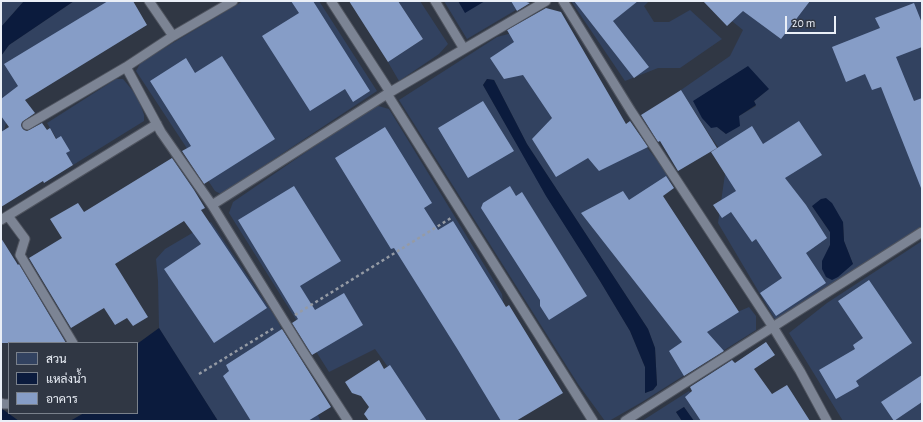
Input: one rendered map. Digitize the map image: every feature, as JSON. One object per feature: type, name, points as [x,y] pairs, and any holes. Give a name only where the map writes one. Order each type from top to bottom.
[{"type":"lane","points":[[149,1],[173,36]]},
{"type":"lane","points":[[27,125],[126,67],[173,36],[233,1]]},
{"type":"lane","points":[[331,1],[461,212],[593,421]]},
{"type":"lane","points":[[435,1],[464,49]]},
{"type":"lane","points":[[212,205],[388,93],[546,1]]},
{"type":"lane","points":[[562,1],[631,110],[773,327],[800,371],[827,421]]},
{"type":"lane","points":[[126,67],[157,124],[212,205],[348,421]]},
{"type":"lane","points":[[72,342],[20,255],[25,239],[4,218],[157,124]]},
{"type":"lane","points":[[625,421],[922,232]]},
{"type":"path","points":[[199,374],[461,212]]},
{"type":"green space","points":[[1,1],[24,1],[1,27]]},
{"type":"green space","points":[[74,1],[115,1],[13,98],[3,134],[1,135],[1,56],[9,45]]},
{"type":"green space","points":[[243,1],[319,1],[377,91],[221,194],[215,191],[136,71],[141,62]]},
{"type":"green space","points":[[398,1],[420,1],[448,44],[439,54],[399,81],[388,62],[423,39]]},
{"type":"green space","points":[[444,1],[531,1],[467,39]]},
{"type":"green space","points":[[571,1],[649,1],[644,6],[654,22],[669,22],[690,10],[722,39],[680,68],[658,68],[625,81]]},
{"type":"green space","points":[[707,1],[922,1],[922,226],[776,321],[718,223],[727,160],[681,90],[730,56],[743,30]],"holes":[[[769,89],[754,101],[756,106],[739,116],[726,134],[717,127]],[[812,206],[843,222],[844,241],[853,264],[823,261],[830,245],[830,232]]]},
{"type":"green space","points":[[512,33],[641,140],[672,179],[632,205],[710,324],[749,307],[756,316],[756,330],[642,402],[609,421],[605,421],[578,384],[399,100],[497,37]],"holes":[[[487,79],[494,80],[527,144],[648,329],[655,348],[657,385],[653,390],[645,393],[645,367],[630,331],[546,195],[483,85]]]},
{"type":"green space","points":[[116,79],[123,79],[138,97],[144,115],[144,121],[73,165],[47,123]]},
{"type":"green space","points":[[375,105],[389,109],[502,294],[506,325],[507,421],[427,421],[375,349],[329,372],[229,213],[233,202]]},
{"type":"green space","points":[[211,222],[278,321],[320,420],[319,421],[218,421],[159,328],[156,259],[165,249]]},
{"type":"green space","points":[[922,241],[922,421],[843,421],[789,333],[827,303]]},
{"type":"green space","points":[[689,391],[710,421],[694,421],[684,407],[676,412],[682,421],[642,421]]},
{"type":"water","points":[[24,1],[74,1],[9,45],[1,56],[1,27]]},
{"type":"water","points":[[458,1],[485,1],[465,13]]},
{"type":"water","points":[[748,66],[769,89],[754,101],[756,105],[739,116],[740,126],[726,134],[717,127],[711,128],[702,118],[693,101]]},
{"type":"water","points":[[487,79],[494,80],[527,144],[648,329],[655,348],[657,385],[653,390],[645,393],[645,367],[630,331],[546,196],[483,85]]},
{"type":"water","points":[[826,198],[832,203],[843,222],[844,241],[853,264],[838,277],[832,280],[826,277],[822,269],[822,261],[830,245],[830,232],[812,206],[821,199]]},
{"type":"water","points":[[159,328],[218,421],[70,421],[82,414],[138,414],[138,343]]},
{"type":"water","points":[[684,407],[694,421],[682,421],[676,412]]},
{"type":"water","points":[[1,408],[19,421],[1,421]]},
{"type":"building","points":[[108,1],[133,1],[147,25],[25,100],[35,113],[22,122],[22,128],[27,131],[42,123],[47,130],[50,128],[56,139],[61,136],[70,151],[66,153],[73,165],[44,183],[43,181],[1,207],[1,132],[9,127],[1,116],[1,99],[18,86],[4,64]]},
{"type":"building","points":[[291,1],[313,1],[370,91],[353,102],[345,89],[310,111],[262,36],[299,13]]},
{"type":"building","points":[[349,1],[398,1],[423,39],[388,62]]},
{"type":"building","points":[[511,1],[523,1],[530,3],[517,11]]},
{"type":"building","points":[[574,1],[638,1],[613,21],[649,67],[634,78]]},
{"type":"building","points":[[703,1],[810,1],[781,39],[743,11],[727,26]]},
{"type":"building","points":[[914,3],[922,23],[922,47],[896,57],[914,101],[922,98],[921,188],[881,87],[872,90],[865,74],[846,82],[832,47],[880,28],[875,18]]},
{"type":"building","points":[[546,8],[561,12],[626,124],[630,121],[648,147],[599,171],[588,158],[556,177],[532,139],[552,118],[523,75],[504,79],[490,58],[514,42],[507,30]]},
{"type":"building","points":[[222,56],[275,139],[204,184],[182,151],[191,146],[150,81],[186,58],[195,73]]},
{"type":"building","points":[[681,90],[717,148],[678,171],[660,141],[658,142],[641,115]]},
{"type":"building","points":[[483,101],[514,151],[468,178],[438,128]]},
{"type":"building","points":[[799,121],[822,155],[785,178],[806,205],[827,238],[806,253],[826,283],[776,316],[760,293],[782,278],[756,239],[752,242],[731,212],[722,218],[713,205],[736,191],[711,152],[752,126],[763,144]]},
{"type":"building","points":[[385,127],[432,203],[424,208],[438,230],[453,221],[506,307],[509,305],[563,393],[516,421],[501,421],[394,248],[391,249],[335,158]]},
{"type":"building","points":[[172,158],[205,208],[201,210],[267,308],[214,343],[164,269],[201,244],[184,221],[115,264],[148,317],[133,326],[127,318],[115,325],[104,308],[71,328],[29,258],[62,238],[50,219],[78,203],[84,212]]},
{"type":"building","points":[[666,176],[674,188],[663,196],[739,312],[707,332],[724,351],[684,376],[669,351],[682,342],[581,213],[623,191],[629,200]]},
{"type":"building","points":[[294,186],[341,261],[300,286],[315,310],[344,293],[363,325],[312,355],[292,323],[298,319],[238,220]]},
{"type":"building","points":[[510,186],[516,196],[522,192],[587,296],[549,320],[540,306],[540,300],[481,208],[483,203]]},
{"type":"building","points":[[1,238],[18,265],[19,264],[65,342],[1,343]]},
{"type":"building","points":[[869,280],[912,343],[856,381],[859,386],[836,399],[819,370],[855,349],[853,345],[863,338],[838,301]]},
{"type":"building","points":[[282,329],[331,407],[308,421],[251,421],[223,376],[229,371],[226,365]]},
{"type":"building","points":[[766,342],[775,355],[754,369],[772,394],[787,385],[810,421],[701,421],[685,397],[692,391],[690,387],[732,360],[735,363]]},
{"type":"building","points":[[379,360],[384,369],[390,365],[427,421],[369,421],[364,414],[369,407],[361,396],[352,393],[345,382]]},
{"type":"building","points":[[922,375],[922,402],[894,421],[881,402]]}]
